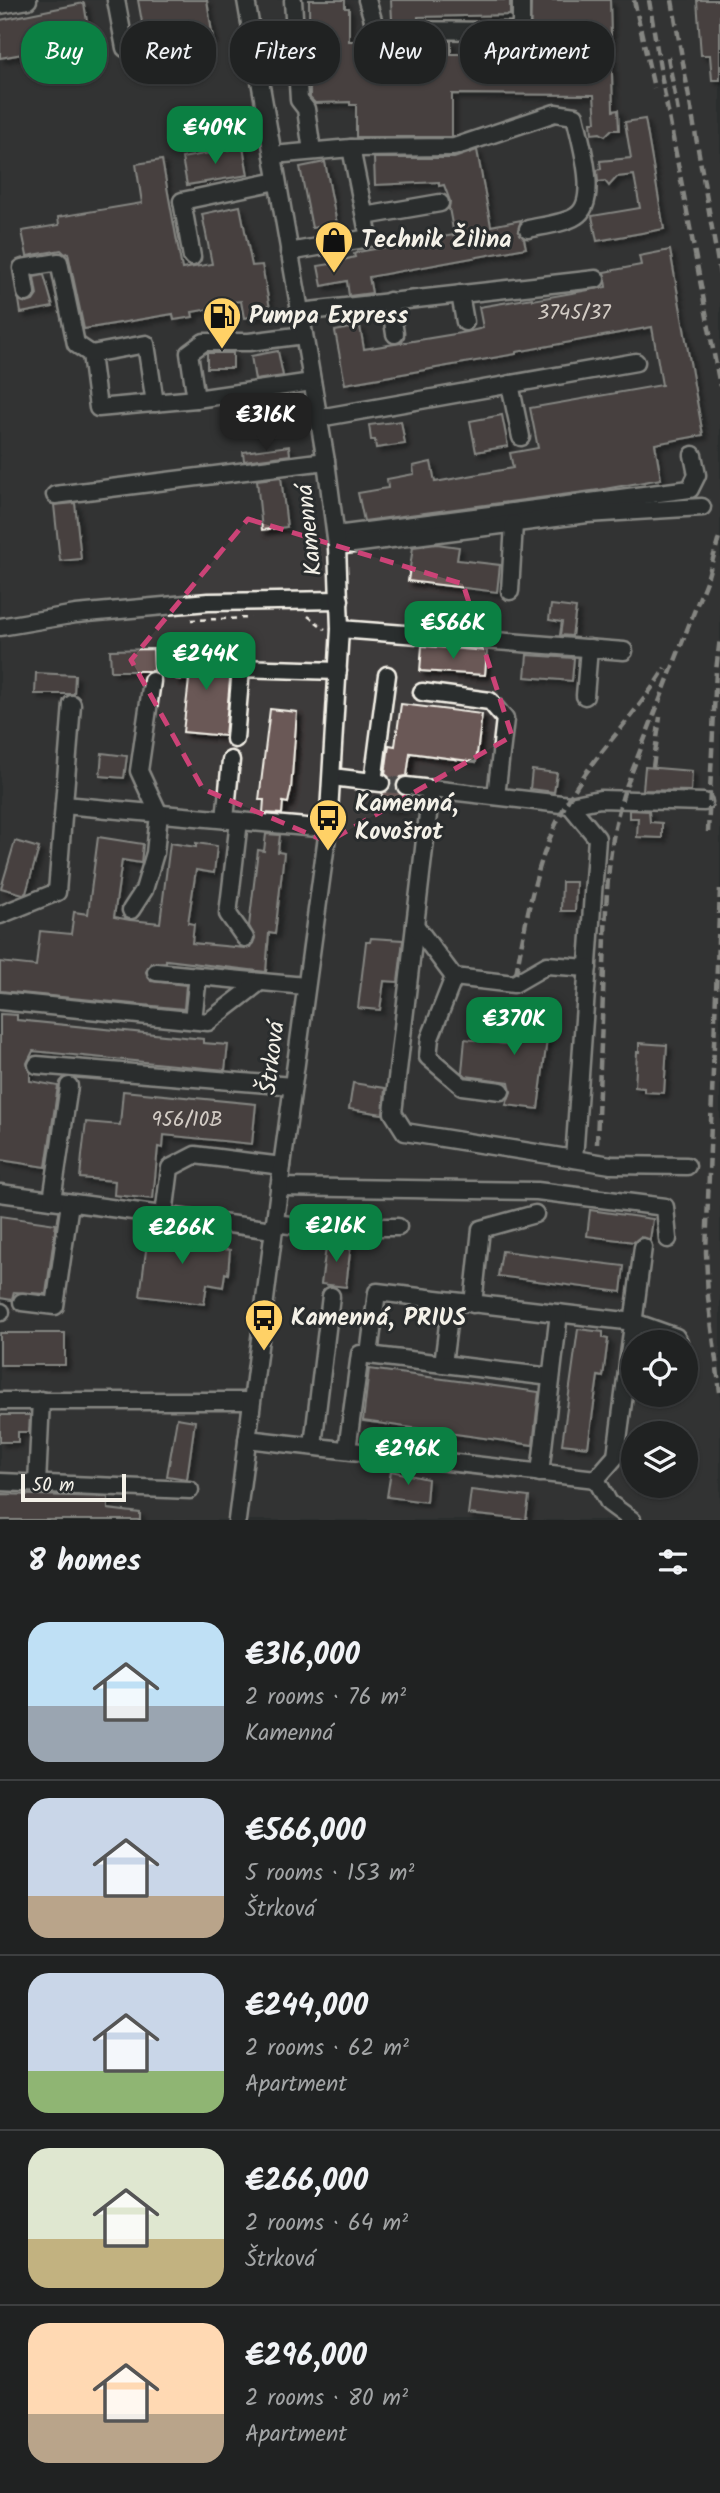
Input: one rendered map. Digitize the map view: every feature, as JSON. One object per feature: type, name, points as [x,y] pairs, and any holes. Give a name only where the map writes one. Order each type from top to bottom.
[{"type":"street","points":[[0,2],[0,5],[28,0]]},
{"type":"street","points":[[117,0],[121,24]]},
{"type":"street","name":"Kamenná","points":[[246,0],[326,461],[340,600]]},
{"type":"street","points":[[293,0],[299,100],[306,110],[312,151]]},
{"type":"street","points":[[367,0],[376,30],[521,32],[521,0]]},
{"type":"street","points":[[273,155],[351,148],[454,147],[555,113],[575,116],[589,191],[585,208],[576,217],[528,229]]},
{"type":"street","points":[[289,252],[369,238],[351,148]]},
{"type":"street","points":[[192,257],[182,201],[277,181]]},
{"type":"street","points":[[365,216],[440,203]]},
{"type":"street","points":[[26,293],[22,268],[59,262],[76,344],[91,354],[146,344],[155,403]]},
{"type":"street","points":[[300,312],[596,279]]},
{"type":"street","points":[[460,294],[465,323]]},
{"type":"street","points":[[390,302],[395,334]]},
{"type":"street","points":[[196,399],[189,353],[204,342],[249,342],[304,335]]},
{"type":"street","points":[[91,354],[98,408],[196,399],[312,382]]},
{"type":"street","points":[[318,418],[636,362]]},
{"type":"street","points":[[510,384],[521,437]]},
{"type":"street","points":[[336,540],[690,489],[697,475],[693,455]]},
{"type":"street","points":[[55,495],[326,461]]},
{"type":"street","points":[[336,540],[514,524],[587,514],[702,507]]},
{"type":"street","points":[[510,591],[514,524]]},
{"type":"street","points":[[0,627],[76,614],[208,602],[340,600]]},
{"type":"street","name":"Štrková","points":[[238,1520],[305,986],[328,829],[340,600]]},
{"type":"street","points":[[340,629],[624,651]]},
{"type":"street","points":[[585,696],[589,648]]},
{"type":"street","points":[[234,739],[242,668],[338,671]]},
{"type":"street","points":[[331,778],[378,783],[387,675]]},
{"type":"street","points":[[131,910],[144,890],[155,852],[159,814],[139,771],[152,681]]},
{"type":"street","points":[[422,692],[491,701],[505,719],[496,796]]},
{"type":"street","points":[[0,915],[57,892],[72,704]]},
{"type":"street","points":[[231,760],[232,820],[228,915],[245,939]]},
{"type":"street","points":[[406,786],[570,804],[600,799],[704,802]]},
{"type":"street","points":[[431,789],[393,1113],[405,1132],[611,1165],[687,1166]]},
{"type":"street","points":[[570,804],[597,838],[574,1159]]},
{"type":"street","points":[[64,806],[328,829]]},
{"type":"street","points":[[415,925],[454,977],[513,984],[547,965],[588,968]]},
{"type":"street","points":[[156,972],[305,986]]},
{"type":"street","points":[[193,1020],[198,976]]},
{"type":"street","points":[[454,977],[430,1038],[428,1057],[462,1086],[501,1091]]},
{"type":"street","points":[[0,1001],[208,1022],[260,982]]},
{"type":"street","points":[[37,1065],[292,1086]]},
{"type":"street","points":[[52,1200],[69,1086]]},
{"type":"street","points":[[164,1215],[170,1168],[195,1155],[282,1166]]},
{"type":"street","points":[[279,1187],[537,1191],[653,1205],[665,1207],[668,1239]]},
{"type":"street","points":[[0,1193],[164,1215],[274,1226],[398,1227]]},
{"type":"street","points":[[22,1302],[55,1306],[70,1203]]},
{"type":"street","points":[[473,1304],[481,1229],[535,1214]]},
{"type":"street","points":[[596,1479],[616,1456],[643,1247]]},
{"type":"street","points":[[369,1355],[377,1292],[634,1322],[656,1330]]},
{"type":"street","points":[[313,1446],[331,1296]]},
{"type":"street","points":[[443,1364],[451,1301]]},
{"type":"street","points":[[540,1473],[559,1313]]},
{"type":"street","points":[[347,1450],[360,1354],[551,1377]]},
{"type":"street","points":[[37,1484],[41,1400]]},
{"type":"street","points":[[0,1401],[251,1401]]},
{"type":"street","points":[[247,1439],[596,1479]]},
{"type":"street","points":[[596,1479],[609,1503],[632,1520]]},
{"type":"street","points":[[0,1482],[190,1490]]},
{"type":"path","points":[[299,612],[324,629],[340,629]]},
{"type":"path","points":[[189,620],[260,616]]},
{"type":"highlighted area","points":[[248,519],[463,584],[512,736],[328,842],[203,789],[131,660]]},
{"type":"shaded area","points":[[0,0],[720,0],[720,1520],[0,1520]]},
{"type":"building","points":[[138,0],[207,0],[210,21],[142,21]]},
{"type":"building","points":[[309,0],[345,0],[345,8],[349,8],[349,41],[354,41],[354,84],[446,84],[446,41],[451,41],[451,54],[460,54],[460,84],[612,84],[613,111],[618,110],[619,130],[611,130],[605,136],[600,133],[592,134],[591,122],[596,122],[594,95],[452,94],[452,137],[356,137],[356,105],[350,105],[350,102],[315,103],[310,98],[310,84],[340,84],[340,21],[309,21]]},
{"type":"building","points":[[391,0],[510,0],[510,15],[392,20]]},
{"type":"building","points":[[531,0],[610,0],[611,21],[530,21]]},
{"type":"building","points":[[697,0],[720,0],[720,80],[712,80],[710,55],[701,55]]},
{"type":"building","points":[[84,3],[87,21],[21,21],[21,54],[0,58],[0,20]]},
{"type":"building","points":[[645,119],[664,229],[597,241],[592,216],[640,208],[634,175],[617,177],[609,186],[605,181],[598,182],[597,170],[601,169],[600,161],[631,158],[625,122]]},
{"type":"building","points":[[243,147],[248,175],[187,185],[182,158]]},
{"type":"building","points":[[477,150],[491,226],[521,220],[518,230],[526,248],[369,277],[372,293],[349,296],[347,281],[322,286],[318,266],[343,262],[355,257],[354,254],[358,252],[454,235],[450,201],[444,185],[439,186],[439,182],[375,185],[374,158],[454,158]]},
{"type":"building","points":[[162,160],[182,269],[212,264],[202,214],[240,206],[252,266],[262,265],[271,314],[244,318],[241,301],[233,302],[233,305],[192,312],[193,317],[174,320],[173,314],[84,329],[68,253],[65,254],[61,250],[27,256],[22,231],[59,225],[58,217],[142,203],[136,164]]},
{"type":"building","points":[[325,162],[337,224],[312,228],[300,167]]},
{"type":"building","points":[[670,250],[703,435],[655,444],[661,479],[599,490],[364,521],[358,493],[388,488],[387,479],[414,474],[413,466],[431,462],[435,482],[513,468],[510,453],[538,448],[530,408],[662,385],[652,327],[345,384],[335,331],[360,326],[364,349],[467,332],[483,328],[479,307],[606,287],[604,272],[641,265],[639,256]]},
{"type":"building","points":[[44,275],[53,307],[21,313],[19,300],[27,303],[33,301],[37,295],[34,277]]},
{"type":"building","points":[[278,351],[283,376],[255,380],[251,356]]},
{"type":"building","points":[[207,353],[233,353],[233,368],[207,368]]},
{"type":"building","points":[[502,415],[508,446],[476,452],[470,421]]},
{"type":"building","points":[[401,421],[405,444],[376,448],[375,440],[371,440],[369,425]]},
{"type":"building","points":[[289,446],[290,455],[244,461],[243,452]]},
{"type":"building","points":[[281,477],[287,527],[262,530],[257,480]]},
{"type":"building","points":[[75,503],[81,559],[60,561],[54,505]]},
{"type":"building","points":[[437,544],[459,547],[457,560],[500,565],[497,592],[408,581],[413,547]]},
{"type":"building","points":[[551,605],[576,608],[572,636],[560,635],[562,622],[549,620]]},
{"type":"building","points":[[422,646],[487,651],[485,675],[420,671]]},
{"type":"building","points":[[153,649],[154,671],[111,671],[110,650]]},
{"type":"building","points":[[179,652],[232,657],[225,736],[183,732],[189,680],[176,679]]},
{"type":"building","points":[[527,655],[574,658],[572,681],[525,677]]},
{"type":"building","points":[[36,673],[75,675],[74,694],[35,694]]},
{"type":"building","points":[[401,704],[482,714],[476,762],[410,753],[407,776],[401,777],[396,784],[397,791],[405,796],[403,810],[381,807],[382,793],[389,790],[391,785],[390,778],[385,774],[389,745],[395,746]]},
{"type":"building","points":[[270,709],[297,712],[291,789],[288,803],[283,802],[282,814],[263,813],[264,800],[259,800]]},
{"type":"building","points":[[102,753],[127,756],[124,778],[100,776]]},
{"type":"building","points":[[645,767],[692,771],[691,791],[643,790]]},
{"type":"building","points":[[532,770],[557,773],[554,792],[530,789]]},
{"type":"building","points":[[629,810],[649,811],[650,822],[662,823],[662,838],[637,837],[638,818],[629,818]]},
{"type":"building","points":[[266,834],[280,835],[278,852],[284,853],[275,934],[269,933],[266,972],[166,960],[151,963],[146,972],[151,981],[186,985],[184,1009],[0,991],[0,962],[36,966],[40,931],[71,934],[74,912],[88,914],[98,837],[143,844],[141,863],[122,860],[114,917],[160,923],[170,843],[196,847],[196,843],[217,846],[214,873],[196,870],[188,923],[194,924],[192,943],[250,947],[255,938],[249,926],[258,850],[264,851]]},
{"type":"building","points":[[15,841],[39,848],[26,893],[23,894],[1,888]]},
{"type":"building","points":[[562,882],[576,882],[575,911],[561,911]]},
{"type":"building","points":[[371,938],[403,940],[398,982],[384,981],[380,1010],[358,1008],[366,942],[370,942]]},
{"type":"building","points":[[519,1004],[551,1008],[538,1109],[506,1105],[511,1092],[509,1082],[466,1076],[462,1072],[465,1039],[513,1045]]},
{"type":"building","points":[[0,1014],[17,1015],[17,1020],[203,1039],[203,1043],[228,1045],[225,1070],[33,1051],[27,1063],[30,1081],[58,1086],[46,1167],[0,1160]]},
{"type":"building","points":[[639,1043],[667,1045],[664,1093],[644,1092],[644,1088],[635,1087]]},
{"type":"building","points":[[353,1083],[385,1088],[383,1114],[349,1109]]},
{"type":"building","points":[[123,1091],[256,1104],[252,1144],[164,1135],[163,1148],[158,1147],[153,1199],[114,1195],[115,1181],[80,1178],[86,1122],[120,1125]]},
{"type":"building","points":[[590,1210],[653,1219],[650,1240],[640,1237],[634,1242],[587,1236]]},
{"type":"building","points":[[0,1216],[56,1224],[46,1294],[14,1292],[12,1300],[0,1298]]},
{"type":"building","points":[[149,1228],[213,1236],[212,1248],[230,1250],[228,1274],[225,1273],[223,1287],[207,1284],[204,1304],[140,1296]]},
{"type":"building","points":[[327,1240],[351,1244],[346,1287],[321,1284]]},
{"type":"building","points":[[502,1251],[624,1266],[621,1292],[498,1276]]},
{"type":"building","points":[[578,1329],[603,1332],[603,1338],[608,1339],[603,1377],[598,1376],[588,1447],[562,1444]]},
{"type":"building","points":[[0,1333],[65,1333],[65,1365],[0,1365]]},
{"type":"building","points":[[369,1369],[539,1392],[533,1445],[363,1421]]},
{"type":"building","points":[[0,1415],[30,1415],[29,1432],[18,1432],[18,1442],[0,1442]]},
{"type":"building","points":[[177,1418],[195,1421],[187,1479],[167,1476]]},
{"type":"building","points":[[391,1471],[428,1479],[426,1502],[387,1497]]},
{"type":"building","points":[[471,1490],[529,1497],[526,1520],[468,1514]]},
{"type":"building","points":[[0,1494],[108,1497],[108,1509],[140,1513],[140,1520],[0,1520]]},
{"type":"tunnel","points":[[383,784],[406,786]]},
{"type":"railway","points":[[634,0],[654,88]]},
{"type":"railway","points":[[649,0],[720,386]]},
{"type":"railway","points":[[672,0],[720,274]]},
{"type":"railway","points":[[668,57],[678,112]]},
{"type":"railway","points":[[597,1144],[606,901],[618,813],[708,576],[720,534]]},
{"type":"railway","points":[[708,832],[720,638]]},
{"type":"railway","points":[[516,974],[534,888],[555,826],[588,770],[665,668]]},
{"type":"railway","points":[[653,767],[660,717]]},
{"type":"railway","points":[[720,889],[706,1252],[708,1297],[720,1392]]},
{"type":"place","name":"Technik Žilina","points":[[334,274]]},
{"type":"place","name":"Pumpa Express","points":[[222,350]]},
{"type":"place","name":"Kamenná, Kovošrot","points":[[328,852]]},
{"type":"place","name":"Kamenná, PRIUS","points":[[264,1352]]}]
